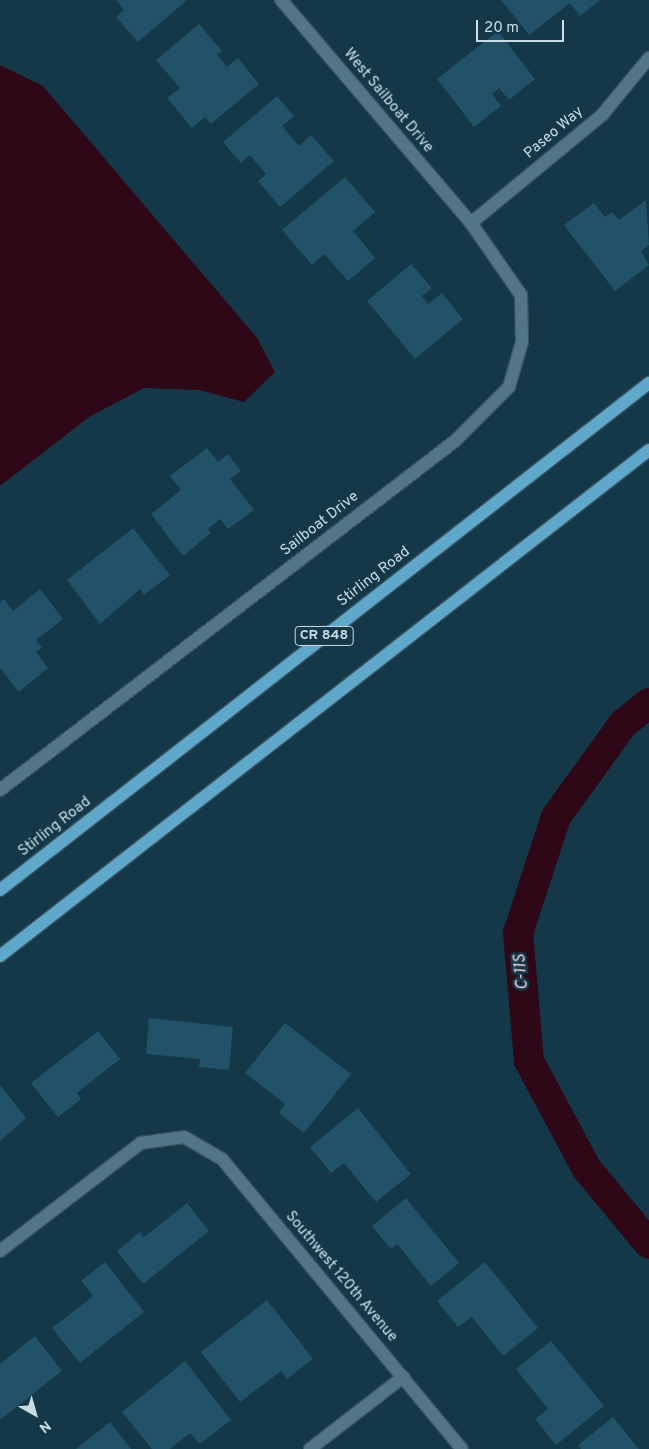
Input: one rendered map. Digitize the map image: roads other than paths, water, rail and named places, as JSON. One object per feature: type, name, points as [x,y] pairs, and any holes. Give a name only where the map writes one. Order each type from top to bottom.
[{"type":"main road","name":"Stirling Road","points":[[0,890],[649,383]]},
{"type":"main road","points":[[0,956],[649,450]]},
{"type":"street","name":"West Sailboat Drive","points":[[280,0],[471,223]]},
{"type":"street","name":"Paseo Way","points":[[471,223],[602,115],[649,58]]},
{"type":"street","name":"Sailboat Drive","points":[[0,790],[455,441],[509,387],[522,342],[521,295],[471,223]]},
{"type":"street","name":"Southwest 120th Avenue","points":[[0,1251],[141,1143],[184,1137],[222,1159],[462,1449]]},
{"type":"street","points":[[310,1449],[403,1377]]},
{"type":"waterway","name":"C-11S","points":[[649,703],[623,724],[556,817],[518,933],[529,1061],[587,1169],[649,1244]]}]
